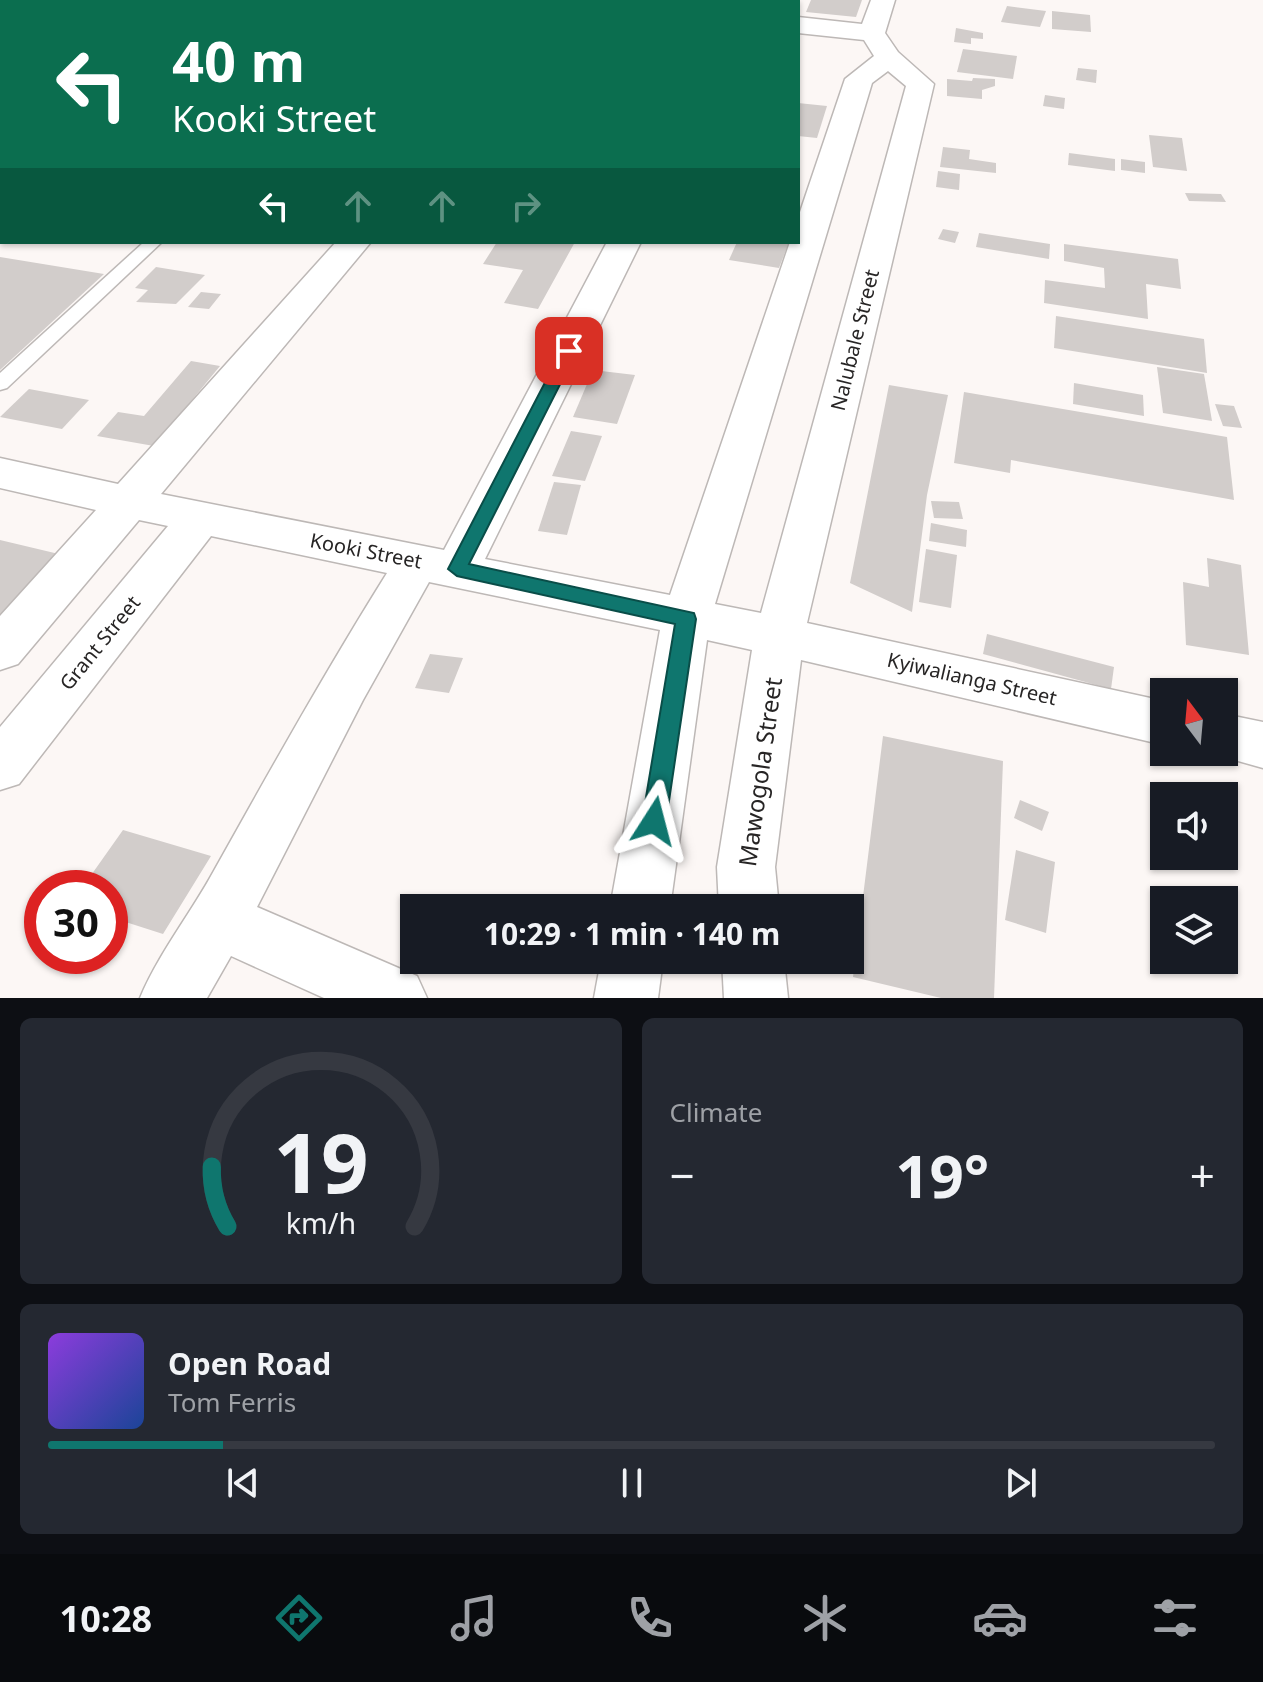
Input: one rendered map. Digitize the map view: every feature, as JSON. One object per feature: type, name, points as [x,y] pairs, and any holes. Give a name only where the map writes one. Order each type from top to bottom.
[{"type":"street","points":[[642,894],[686,619],[859,79],[880,46],[883,0]]},
{"type":"street","points":[[800,26],[880,46]]},
{"type":"street","name":"Nalubale Street","points":[[779,636],[920,84],[880,46]]},
{"type":"street","points":[[0,650],[132,502],[352,244]]},
{"type":"street","points":[[172,998],[219,920],[344,686],[438,565],[623,244]]},
{"type":"street","name":"Kooki Street","points":[[0,473],[200,518],[779,636]]},
{"type":"street","name":"Grant Street","points":[[0,767],[200,518]]},
{"type":"street","name":"Kyiwalianga Street","points":[[779,636],[1150,720]]},
{"type":"street","name":"Mawogola Street","points":[[748,894],[746,867],[779,636]]},
{"type":"street","points":[[1238,739],[1263,745]]},
{"type":"street","points":[[219,920],[395,998]]},
{"type":"street","points":[[626,998],[630,974]]},
{"type":"street","points":[[754,974],[756,998]]},
{"type":"lane","points":[[0,384],[152,244]]},
{"type":"building","points":[[811,0],[862,0],[856,17],[806,12]]},
{"type":"building","points":[[1007,6],[1046,11],[1040,27],[1001,22]]},
{"type":"building","points":[[1052,11],[1090,15],[1091,32],[1052,29]]},
{"type":"building","points":[[956,28],[983,33],[983,39],[971,38],[971,44],[954,42]]},
{"type":"building","points":[[963,49],[1017,56],[1013,79],[957,72]]},
{"type":"building","points":[[1078,68],[1097,70],[1096,83],[1076,80]]},
{"type":"building","points":[[973,78],[995,79],[995,86],[982,90],[982,99],[947,96],[947,79],[972,81]]},
{"type":"building","points":[[1045,95],[1065,98],[1064,109],[1043,106]]},
{"type":"building","points":[[800,103],[827,106],[817,138],[800,136]]},
{"type":"building","points":[[1149,135],[1182,138],[1187,171],[1153,167]]},
{"type":"building","points":[[943,147],[970,150],[969,159],[996,163],[996,173],[940,167]]},
{"type":"building","points":[[1069,153],[1115,159],[1115,171],[1068,165]]},
{"type":"building","points":[[1121,159],[1145,162],[1145,173],[1121,170]]},
{"type":"building","points":[[938,171],[960,174],[959,190],[936,187]]},
{"type":"building","points":[[1185,193],[1221,194],[1226,202],[1189,201]]},
{"type":"building","points":[[943,229],[959,232],[955,243],[938,239]]},
{"type":"building","points":[[979,233],[1050,244],[1049,259],[976,247]]},
{"type":"building","points":[[496,244],[574,244],[538,309],[504,303],[523,270],[483,264]]},
{"type":"building","points":[[736,244],[788,244],[779,268],[729,260]]},
{"type":"building","points":[[1064,244],[1178,259],[1181,289],[1146,284],[1148,319],[1044,303],[1045,280],[1105,288],[1104,268],[1064,261]]},
{"type":"building","points":[[0,257],[104,274],[0,370]]},
{"type":"building","points":[[156,267],[205,275],[176,304],[136,302],[148,290],[135,288]]},
{"type":"building","points":[[201,292],[221,294],[209,309],[188,307]]},
{"type":"building","points":[[1056,316],[1204,339],[1207,373],[1054,348]]},
{"type":"building","points":[[191,361],[220,366],[154,446],[97,436],[118,412],[144,416]]},
{"type":"building","points":[[1157,367],[1204,374],[1212,421],[1163,413]]},
{"type":"building","points":[[593,370],[635,375],[617,424],[573,417]]},
{"type":"building","points":[[1074,383],[1143,395],[1144,416],[1073,404]]},
{"type":"building","points":[[889,385],[948,395],[927,495],[912,612],[850,583]]},
{"type":"building","points":[[29,389],[89,400],[62,429],[0,417]]},
{"type":"building","points":[[964,392],[1227,437],[1234,500],[1011,460],[1010,473],[954,463]]},
{"type":"building","points":[[1215,404],[1234,406],[1242,428],[1223,426]]},
{"type":"building","points":[[571,431],[602,436],[585,481],[552,476]]},
{"type":"building","points":[[554,482],[581,485],[567,535],[538,531]]},
{"type":"building","points":[[931,501],[959,502],[963,519],[934,518]]},
{"type":"building","points":[[931,523],[967,530],[966,547],[929,541]]},
{"type":"building","points":[[0,540],[63,555],[0,628]]},
{"type":"building","points":[[926,549],[957,555],[951,608],[919,602]]},
{"type":"building","points":[[1207,558],[1241,565],[1249,655],[1186,645],[1183,582],[1209,587]]},
{"type":"building","points":[[987,634],[1114,667],[1111,689],[983,654]]},
{"type":"building","points":[[430,654],[463,658],[449,693],[415,688]]},
{"type":"building","points":[[883,736],[1003,761],[994,998],[941,998],[853,977],[853,974],[864,974],[863,894]]},
{"type":"building","points":[[1020,800],[1049,812],[1042,831],[1014,818]]},
{"type":"building","points":[[123,830],[211,856],[163,934],[128,923],[128,870],[95,870]]},
{"type":"building","points":[[1016,850],[1055,862],[1046,933],[1005,920]]},
{"type":"route","points":[[569,351],[457,569],[686,619],[654,821]]}]
